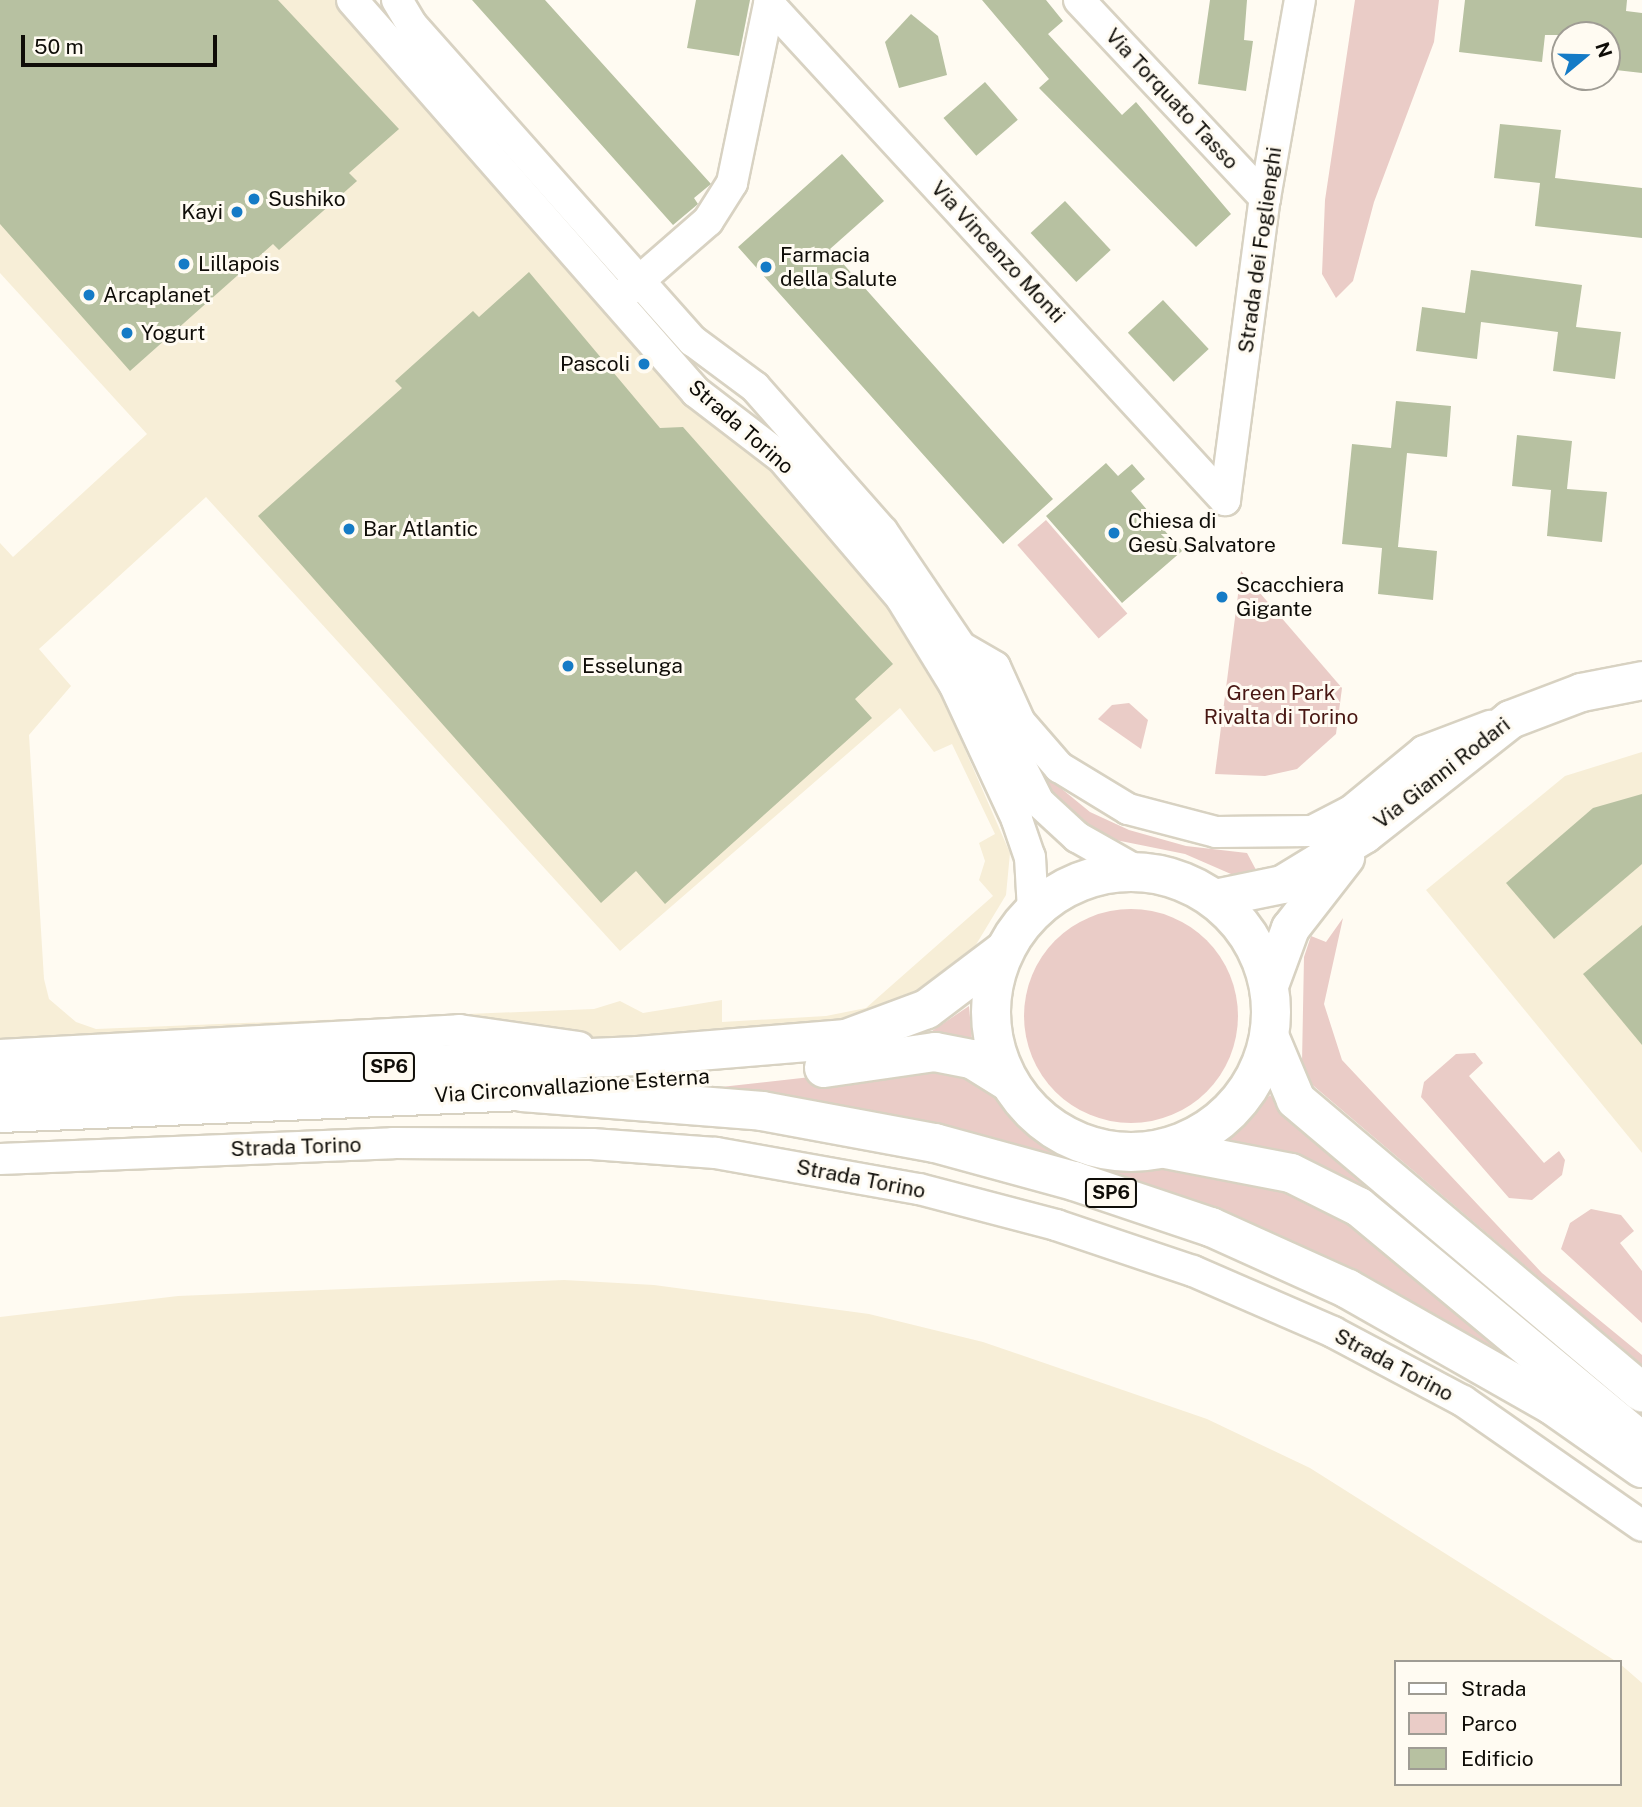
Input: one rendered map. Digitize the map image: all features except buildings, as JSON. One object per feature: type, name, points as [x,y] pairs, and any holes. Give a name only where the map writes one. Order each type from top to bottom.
[{"type":"main road","name":"SP6","points":[[1642,1392],[1296,1100],[1270,1038],[1269,985],[1243,926],[1214,898],[1171,877],[1138,871],[1080,881],[1033,911],[1005,950],[993,984],[991,1027],[1009,1082],[1042,1121],[1069,1138],[1099,1149],[1163,1149],[1291,1173],[1359,1207],[1642,1441]]},
{"type":"main road","name":"Via Circonvallazione Esterna","points":[[0,1083],[638,1056],[874,1033],[927,1009],[1005,950]]},
{"type":"main road","name":"SP6","points":[[1163,1149],[1203,1133],[1238,1104],[1270,1038]]},
{"type":"main road","name":"Via Circonvallazione Esterna","points":[[0,1113],[522,1092],[778,1073],[935,1052],[972,1059],[1009,1082]]},
{"type":"main road","name":"SP6","points":[[522,1092],[762,1111],[935,1143],[1074,1181],[1211,1227],[1348,1289],[1552,1405],[1642,1468]]},
{"type":"street","name":"Strada Torino","points":[[352,0],[696,392],[782,458],[863,550],[928,637],[1017,820],[1030,857],[1033,911]]},
{"type":"street","name":"Strada Torino","points":[[397,0],[412,25],[693,341],[755,387],[883,532],[961,648],[1040,802],[1077,837],[1138,871]]},
{"type":"street","name":"Via Torquato Tasso","points":[[1079,0],[1265,198]]},
{"type":"street","name":"Strada dei Foglienghi","points":[[1225,500],[1265,198],[1300,0]]},
{"type":"street","points":[[616,301],[708,221],[732,183],[769,2]]},
{"type":"street","name":"Via Vincenzo Monti","points":[[769,2],[1225,500]]},
{"type":"street","points":[[961,648],[995,667],[1020,722],[1059,767],[1128,809],[1216,832],[1312,831],[1351,811],[1424,751],[1510,719]]},
{"type":"street","name":"Via Gianni Rodari","points":[[1214,898],[1282,884],[1364,834],[1510,719],[1581,692],[1642,680]]},
{"type":"street","name":"Via Gianni Rodari","points":[[1269,985],[1290,928],[1364,834]]},
{"type":"street","name":"Via Circonvallazione Esterna","points":[[0,1055],[459,1030],[638,1056]]},
{"type":"street","name":"Strada Torino","points":[[0,1159],[393,1143],[592,1144],[716,1153],[919,1189],[1056,1225],[1193,1270],[1333,1332],[1463,1401],[1642,1526]]},
{"type":"shaded area","points":[[0,0],[359,0],[906,614],[1010,853],[1006,895],[974,948],[913,998],[828,1027],[727,1038],[0,1049],[0,543],[13,557],[147,434],[0,273]],"holes":[[[206,497],[620,951],[900,708],[934,752],[952,744],[995,834],[979,843],[985,861],[979,880],[993,896],[866,1008],[826,1016],[722,1022],[722,1000],[643,1013],[620,1001],[594,1009],[96,1029],[76,1022],[49,999],[44,979],[29,735],[71,686],[39,649]]]},
{"type":"shaded area","points":[[1642,752],[1642,1153],[1426,890],[1565,776]]},
{"type":"shaded area","points":[[564,1280],[654,1285],[869,1314],[983,1342],[1207,1419],[1310,1468],[1614,1660],[1394,1660],[1394,1786],[1621,1786],[1621,1665],[1642,1683],[1642,1807],[0,1807],[0,1317],[178,1296]]},
{"type":"green space","points":[[1355,0],[1439,0],[1434,42],[1374,202],[1353,281],[1336,298],[1322,274],[1325,200]]},
{"type":"green space","points":[[1046,520],[1127,614],[1099,639],[1017,545]]},
{"type":"green space","name":"Green Park Rivalta di Torino","points":[[1241,571],[1342,688],[1336,734],[1297,769],[1265,776],[1215,774]]},
{"type":"green space","points":[[1129,703],[1148,720],[1141,749],[1098,719],[1112,705]]},
{"type":"green space","points":[[1030,763],[1090,812],[1129,830],[1186,846],[1247,853],[1262,881],[1247,881],[1185,854],[1091,835],[1042,793]]},
{"type":"green space","points":[[1131,909],[1172,917],[1207,940],[1230,975],[1238,1016],[1230,1057],[1207,1092],[1172,1115],[1131,1123],[1090,1115],[1055,1092],[1032,1057],[1024,1016],[1032,975],[1055,940],[1090,917]]},
{"type":"green space","points":[[1343,918],[1324,1004],[1342,1060],[1542,1273],[1642,1355],[1642,1365],[1309,1082],[1302,1062],[1304,957],[1311,936],[1326,942]]},
{"type":"green space","points":[[969,1006],[972,1039],[926,1035]]},
{"type":"green space","points":[[1475,1053],[1483,1063],[1469,1076],[1544,1163],[1559,1151],[1565,1160],[1562,1175],[1532,1200],[1509,1198],[1421,1097],[1424,1082],[1456,1054]]},
{"type":"green space","points":[[926,1064],[951,1064],[986,1085],[1022,1130],[1078,1161],[1113,1169],[1201,1168],[1304,1192],[1414,1263],[1534,1379],[1382,1291],[703,1089]]},
{"type":"green space","points":[[1270,1095],[1292,1124],[1402,1214],[1272,1150],[1228,1140]]},
{"type":"green space","points":[[1591,1209],[1621,1215],[1634,1231],[1620,1243],[1642,1271],[1642,1323],[1561,1249],[1570,1223]]},
{"type":"place","name":"Sushiko","points":[[254,199]]},
{"type":"place","name":"Kayi","points":[[237,212]]},
{"type":"place","name":"Lillapois","points":[[184,264]]},
{"type":"place","name":"Farmacia della Salute","points":[[766,267]]},
{"type":"place","name":"Arcaplanet","points":[[89,295]]},
{"type":"place","name":"Yogurt","points":[[127,333]]},
{"type":"place","name":"Pascoli","points":[[644,364]]},
{"type":"place","name":"Bar Atlantic","points":[[349,529]]},
{"type":"place","name":"Chiesa di Gesù Salvatore","points":[[1114,533]]},
{"type":"place","name":"Scacchiera Gigante","points":[[1222,597]]},
{"type":"place","name":"Esselunga","points":[[568,666]]}]
